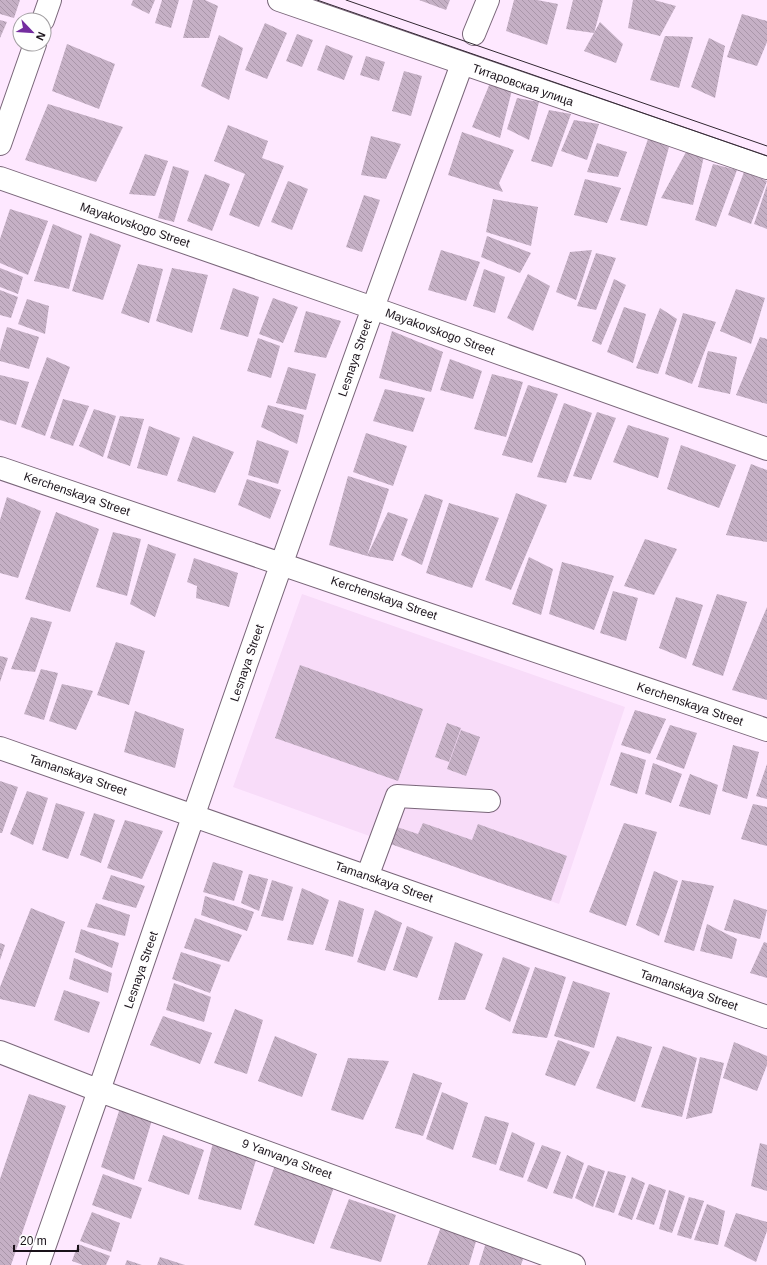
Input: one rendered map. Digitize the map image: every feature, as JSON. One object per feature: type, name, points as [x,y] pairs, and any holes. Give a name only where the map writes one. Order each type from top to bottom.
[{"type":"street","points":[[46,12],[50,0]]},
{"type":"street","name":"Титаровская улица","points":[[279,0],[767,168]]},
{"type":"street","points":[[474,34],[488,0]]},
{"type":"street","points":[[0,144],[32,52]]},
{"type":"street","name":"Lesnaya Street","points":[[38,1265],[100,1091],[282,564],[462,64]]},
{"type":"street","name":"Mayakovskogo Street","points":[[0,178],[373,308],[767,449]]},
{"type":"street","name":"Kerchenskaya Street","points":[[0,468],[767,730]]},
{"type":"street","name":"Tamanskaya Street","points":[[0,748],[767,1017]]},
{"type":"street","points":[[367,877],[397,796],[489,801]]},
{"type":"street","name":"9 Yanvarya Street","points":[[0,1052],[100,1091],[574,1265]]},
{"type":"shaded area","points":[[302,594],[625,707],[559,904],[233,787]]},
{"type":"building","points":[[0,0],[20,0],[16,12],[12,12],[12,17],[0,14]]},
{"type":"building","points":[[133,0],[155,0],[149,14],[131,5]]},
{"type":"building","points":[[162,0],[179,0],[171,28],[155,23]]},
{"type":"building","points":[[193,0],[205,0],[218,6],[209,38],[183,38]]},
{"type":"building","points":[[419,0],[450,0],[446,10]]},
{"type":"building","points":[[514,0],[537,0],[558,4],[547,45],[506,31]]},
{"type":"building","points":[[573,0],[603,0],[594,33],[566,29]]},
{"type":"building","points":[[633,0],[654,0],[676,6],[660,36],[628,28]]},
{"type":"building","points":[[742,14],[767,21],[767,42],[757,66],[727,57]]},
{"type":"building","points":[[0,20],[7,22],[0,38]]},
{"type":"building","points":[[600,22],[623,44],[616,63],[584,51]]},
{"type":"building","points":[[265,23],[287,33],[267,79],[245,70]]},
{"type":"building","points":[[297,34],[313,40],[302,67],[286,61]]},
{"type":"building","points":[[219,35],[243,48],[229,100],[201,86]]},
{"type":"building","points":[[665,36],[693,37],[679,88],[650,80]]},
{"type":"building","points":[[709,38],[725,46],[715,98],[691,87]]},
{"type":"building","points":[[67,44],[115,64],[99,109],[52,91]]},
{"type":"building","points":[[326,45],[353,56],[344,80],[317,70]]},
{"type":"building","points":[[366,56],[385,62],[379,81],[360,75]]},
{"type":"building","points":[[404,71],[422,76],[411,116],[392,111]]},
{"type":"building","points":[[490,83],[512,90],[500,138],[472,127]]},
{"type":"building","points":[[517,98],[539,102],[529,140],[507,129]]},
{"type":"building","points":[[48,104],[123,127],[96,182],[25,160]]},
{"type":"building","points":[[549,110],[571,114],[552,167],[531,161]]},
{"type":"building","points":[[574,120],[599,124],[587,160],[561,151]]},
{"type":"building","points":[[228,125],[268,141],[262,158],[284,166],[259,227],[229,215],[245,174],[214,161]]},
{"type":"building","points":[[462,132],[514,150],[499,183],[503,192],[448,175]]},
{"type":"building","points":[[371,136],[401,144],[386,179],[361,175]]},
{"type":"building","points":[[648,139],[669,147],[647,226],[620,220]]},
{"type":"building","points":[[597,143],[627,152],[618,177],[587,172]]},
{"type":"building","points":[[686,152],[704,156],[693,205],[661,198]]},
{"type":"building","points":[[145,154],[168,161],[155,196],[129,194]]},
{"type":"building","points":[[713,164],[737,170],[716,227],[695,220]]},
{"type":"building","points":[[173,166],[189,171],[174,222],[158,218]]},
{"type":"building","points":[[744,172],[767,181],[751,224],[728,215]]},
{"type":"building","points":[[205,174],[230,184],[212,231],[187,221]]},
{"type":"building","points":[[585,179],[621,188],[607,223],[574,215]]},
{"type":"building","points":[[288,181],[308,189],[292,230],[271,222]]},
{"type":"building","points":[[767,185],[767,229],[754,224]]},
{"type":"building","points":[[364,195],[380,200],[362,252],[346,247]]},
{"type":"building","points":[[493,199],[538,207],[531,246],[486,232]]},
{"type":"building","points":[[10,209],[48,221],[28,275],[0,263],[0,239]]},
{"type":"building","points":[[53,224],[82,236],[69,289],[34,281]]},
{"type":"building","points":[[90,233],[121,245],[103,300],[72,291]]},
{"type":"building","points":[[487,236],[531,253],[520,273],[481,257]]},
{"type":"building","points":[[441,250],[480,262],[466,301],[428,290]]},
{"type":"building","points":[[592,250],[576,300],[556,292],[570,252]]},
{"type":"building","points":[[596,253],[616,258],[596,310],[577,306]]},
{"type":"building","points":[[138,264],[163,269],[149,323],[121,313]]},
{"type":"building","points":[[0,268],[23,277],[18,294],[0,287]]},
{"type":"building","points":[[172,268],[208,275],[192,333],[156,321]]},
{"type":"building","points":[[484,269],[505,277],[495,313],[473,306]]},
{"type":"building","points":[[528,274],[550,286],[533,331],[507,318]]},
{"type":"building","points":[[614,279],[626,285],[601,345],[592,341]]},
{"type":"building","points":[[233,288],[259,297],[248,337],[220,329]]},
{"type":"building","points":[[736,289],[765,298],[751,344],[720,331]]},
{"type":"building","points":[[0,290],[18,297],[11,318],[0,315]]},
{"type":"building","points":[[273,298],[298,307],[283,343],[259,334]]},
{"type":"building","points":[[27,299],[49,306],[45,334],[18,324]]},
{"type":"building","points":[[624,307],[646,314],[633,363],[607,352]]},
{"type":"building","points":[[660,308],[677,319],[658,374],[636,368]]},
{"type":"building","points":[[306,311],[341,321],[326,358],[294,352]]},
{"type":"building","points":[[683,313],[716,322],[692,384],[665,374]]},
{"type":"building","points":[[7,327],[39,337],[29,369],[0,361],[0,351]]},
{"type":"building","points":[[392,331],[443,352],[431,392],[379,378]]},
{"type":"building","points":[[760,337],[767,339],[767,404],[736,395]]},
{"type":"building","points":[[258,338],[280,346],[271,378],[247,371]]},
{"type":"building","points":[[708,351],[737,357],[730,394],[698,387]]},
{"type":"building","points":[[47,357],[70,367],[45,436],[21,427]]},
{"type":"building","points":[[450,359],[482,371],[473,399],[440,390]]},
{"type":"building","points":[[288,367],[316,374],[306,410],[276,403]]},
{"type":"building","points":[[492,374],[523,382],[506,437],[474,429]]},
{"type":"building","points":[[0,375],[29,382],[16,425],[0,420]]},
{"type":"building","points":[[528,385],[558,394],[532,463],[502,455]]},
{"type":"building","points":[[385,389],[425,398],[413,432],[373,421]]},
{"type":"building","points":[[63,399],[89,406],[73,446],[50,438]]},
{"type":"building","points":[[564,403],[592,413],[566,483],[537,477]]},
{"type":"building","points":[[268,405],[304,415],[297,444],[261,427]]},
{"type":"building","points":[[94,409],[116,416],[103,457],[79,446]]},
{"type":"building","points":[[597,412],[616,418],[591,480],[573,476]]},
{"type":"building","points":[[120,416],[144,419],[130,466],[107,458]]},
{"type":"building","points":[[628,425],[669,438],[658,478],[613,462]]},
{"type":"building","points":[[149,426],[180,438],[167,476],[137,468]]},
{"type":"building","points":[[366,433],[407,446],[393,486],[353,472]]},
{"type":"building","points":[[193,436],[234,452],[215,493],[177,481]]},
{"type":"building","points":[[257,440],[289,451],[278,484],[248,475]]},
{"type":"building","points":[[681,445],[736,465],[719,508],[667,489]]},
{"type":"building","points":[[751,464],[767,470],[767,542],[726,535]]},
{"type":"building","points":[[348,476],[389,489],[367,556],[329,545]]},
{"type":"building","points":[[247,479],[281,490],[270,519],[238,505]]},
{"type":"building","points":[[516,493],[547,505],[511,590],[485,580]]},
{"type":"building","points":[[425,494],[443,500],[422,565],[401,555]]},
{"type":"building","points":[[7,497],[41,511],[18,578],[0,573],[0,520]]},
{"type":"building","points":[[449,503],[499,518],[472,588],[426,573]]},
{"type":"building","points":[[56,512],[99,529],[70,612],[25,599]]},
{"type":"building","points":[[388,512],[408,519],[393,561],[367,556]]},
{"type":"building","points":[[113,532],[141,539],[127,596],[96,587]]},
{"type":"building","points":[[645,539],[677,549],[654,595],[624,586]]},
{"type":"building","points":[[148,544],[176,554],[155,617],[130,604]]},
{"type":"building","points":[[529,557],[553,569],[541,615],[512,604]]},
{"type":"building","points":[[194,558],[238,573],[229,607],[196,598],[197,586],[187,582]]},
{"type":"building","points":[[562,562],[614,576],[594,630],[549,614]]},
{"type":"building","points":[[613,591],[638,598],[626,641],[600,633]]},
{"type":"building","points":[[717,594],[747,602],[723,676],[692,665]]},
{"type":"building","points":[[676,597],[703,605],[686,659],[659,648]]},
{"type":"building","points":[[767,607],[767,700],[732,690]]},
{"type":"building","points":[[31,617],[52,622],[35,672],[11,669]]},
{"type":"building","points":[[116,642],[145,651],[129,705],[97,695]]},
{"type":"building","points":[[0,656],[8,658],[0,682]]},
{"type":"building","points":[[300,665],[423,709],[398,781],[275,738]]},
{"type":"building","points":[[41,669],[58,673],[44,720],[24,714]]},
{"type":"building","points":[[62,684],[93,691],[76,730],[49,721]]},
{"type":"building","points":[[635,710],[666,719],[650,754],[621,745]]},
{"type":"building","points":[[135,711],[184,729],[175,768],[124,752]]},
{"type":"building","points":[[447,723],[461,728],[449,762],[435,757]]},
{"type":"building","points":[[670,725],[697,733],[684,769],[656,759]]},
{"type":"building","points":[[461,730],[480,737],[466,776],[447,769]]},
{"type":"building","points":[[733,745],[759,752],[747,799],[722,791]]},
{"type":"building","points":[[621,752],[646,760],[637,794],[610,785]]},
{"type":"building","points":[[653,763],[682,774],[671,803],[645,794]]},
{"type":"building","points":[[767,764],[767,799],[756,796]]},
{"type":"building","points":[[690,774],[718,785],[710,815],[679,806]]},
{"type":"building","points":[[0,781],[18,787],[2,833],[0,833]]},
{"type":"building","points":[[27,791],[48,798],[33,845],[10,834]]},
{"type":"building","points":[[56,803],[85,812],[68,859],[42,850]]},
{"type":"building","points":[[753,804],[767,807],[767,846],[741,839]]},
{"type":"building","points":[[94,813],[115,820],[101,863],[80,855]]},
{"type":"building","points":[[125,820],[163,831],[142,879],[107,868]]},
{"type":"building","points":[[423,823],[472,840],[478,824],[567,856],[551,901],[385,842],[391,825],[418,834]]},
{"type":"building","points":[[624,823],[657,832],[626,926],[589,912]]},
{"type":"building","points":[[213,862],[243,871],[234,901],[203,892]]},
{"type":"building","points":[[654,871],[678,881],[659,936],[636,925]]},
{"type":"building","points":[[249,874],[268,879],[259,911],[241,903]]},
{"type":"building","points":[[111,875],[145,886],[136,908],[102,899]]},
{"type":"building","points":[[272,880],[293,887],[283,921],[261,916]]},
{"type":"building","points":[[682,880],[714,886],[694,951],[664,942]]},
{"type":"building","points":[[302,888],[329,900],[313,945],[287,940]]},
{"type":"building","points":[[205,896],[254,912],[247,931],[201,915]]},
{"type":"building","points":[[734,899],[767,910],[760,939],[724,930]]},
{"type":"building","points":[[339,900],[364,909],[353,957],[325,950]]},
{"type":"building","points":[[96,903],[130,915],[125,936],[87,927]]},
{"type":"building","points":[[31,908],[65,922],[35,1007],[0,999],[0,987]]},
{"type":"building","points":[[375,910],[402,923],[385,971],[357,962]]},
{"type":"building","points":[[195,918],[242,935],[229,962],[184,948]]},
{"type":"building","points":[[707,924],[737,939],[732,959],[700,951]]},
{"type":"building","points":[[407,926],[433,937],[417,978],[393,970]]},
{"type":"building","points":[[81,929],[119,943],[112,968],[75,952]]},
{"type":"building","points":[[455,942],[483,954],[465,1000],[438,1000]]},
{"type":"building","points":[[764,942],[767,943],[767,978],[750,973]]},
{"type":"building","points":[[0,943],[5,945],[0,960]]},
{"type":"building","points":[[181,952],[221,965],[210,993],[172,979]]},
{"type":"building","points":[[503,957],[530,968],[510,1022],[485,1009]]},
{"type":"building","points":[[74,958],[112,973],[108,993],[69,979]]},
{"type":"building","points":[[535,967],[566,977],[547,1038],[512,1033]]},
{"type":"building","points":[[573,981],[610,993],[594,1048],[554,1036]]},
{"type":"building","points":[[174,983],[211,997],[204,1022],[166,1010]]},
{"type":"building","points":[[64,990],[100,1002],[89,1033],[54,1020]]},
{"type":"building","points":[[235,1009],[263,1020],[247,1074],[214,1063]]},
{"type":"building","points":[[163,1016],[212,1033],[200,1064],[150,1045]]},
{"type":"building","points":[[275,1036],[317,1054],[302,1097],[258,1081]]},
{"type":"building","points":[[617,1036],[652,1047],[635,1102],[596,1088]]},
{"type":"building","points":[[558,1040],[590,1052],[575,1086],[545,1075]]},
{"type":"building","points":[[734,1042],[767,1056],[767,1065],[757,1091],[723,1078]]},
{"type":"building","points":[[663,1046],[697,1058],[682,1117],[641,1107]]},
{"type":"building","points":[[700,1057],[724,1063],[712,1113],[686,1119]]},
{"type":"building","points":[[348,1058],[389,1061],[363,1120],[331,1110]]},
{"type":"building","points":[[413,1073],[442,1083],[423,1136],[395,1128]]},
{"type":"building","points":[[442,1092],[468,1103],[453,1150],[426,1139]]},
{"type":"building","points":[[29,1094],[66,1106],[11,1265],[0,1265],[0,1179]]},
{"type":"building","points":[[120,1108],[152,1120],[134,1180],[101,1167]]},
{"type":"building","points":[[485,1116],[509,1123],[496,1165],[472,1157]]},
{"type":"building","points":[[512,1132],[535,1143],[523,1178],[499,1170]]},
{"type":"building","points":[[163,1135],[204,1150],[189,1195],[148,1181]]},
{"type":"building","points":[[213,1143],[256,1160],[241,1210],[198,1199]]},
{"type":"building","points":[[760,1143],[767,1145],[767,1191],[751,1186]]},
{"type":"building","points":[[542,1145],[561,1152],[547,1189],[527,1181]]},
{"type":"building","points":[[567,1155],[584,1163],[572,1199],[553,1193]]},
{"type":"building","points":[[275,1165],[334,1187],[314,1244],[254,1225]]},
{"type":"building","points":[[588,1165],[605,1171],[593,1207],[575,1198]]},
{"type":"building","points":[[608,1171],[626,1176],[614,1213],[595,1207]]},
{"type":"building","points":[[103,1174],[142,1188],[131,1219],[92,1205]]},
{"type":"building","points":[[632,1177],[645,1183],[632,1220],[618,1215]]},
{"type":"building","points":[[649,1184],[666,1190],[654,1225],[636,1219]]},
{"type":"building","points":[[669,1190],[685,1196],[672,1233],[659,1229]]},
{"type":"building","points":[[689,1197],[704,1201],[691,1239],[677,1235]]},
{"type":"building","points":[[349,1199],[396,1215],[381,1262],[330,1248]]},
{"type":"building","points":[[707,1204],[725,1211],[718,1245],[694,1240]]},
{"type":"building","points":[[92,1212],[120,1223],[111,1252],[80,1241]]},
{"type":"building","points":[[736,1213],[767,1222],[767,1231],[756,1262],[724,1246]]},
{"type":"building","points":[[442,1224],[477,1238],[469,1265],[427,1265]]},
{"type":"building","points":[[487,1239],[525,1253],[521,1265],[479,1265]]},
{"type":"building","points":[[78,1244],[110,1256],[106,1265],[83,1265],[72,1261]]},
{"type":"building","points":[[160,1257],[185,1265],[157,1265]]},
{"type":"building","points":[[127,1260],[142,1265],[125,1265]]},
{"type":"tram line","points":[[317,0],[767,156]]},
{"type":"tram line","points":[[346,0],[767,146]]}]
